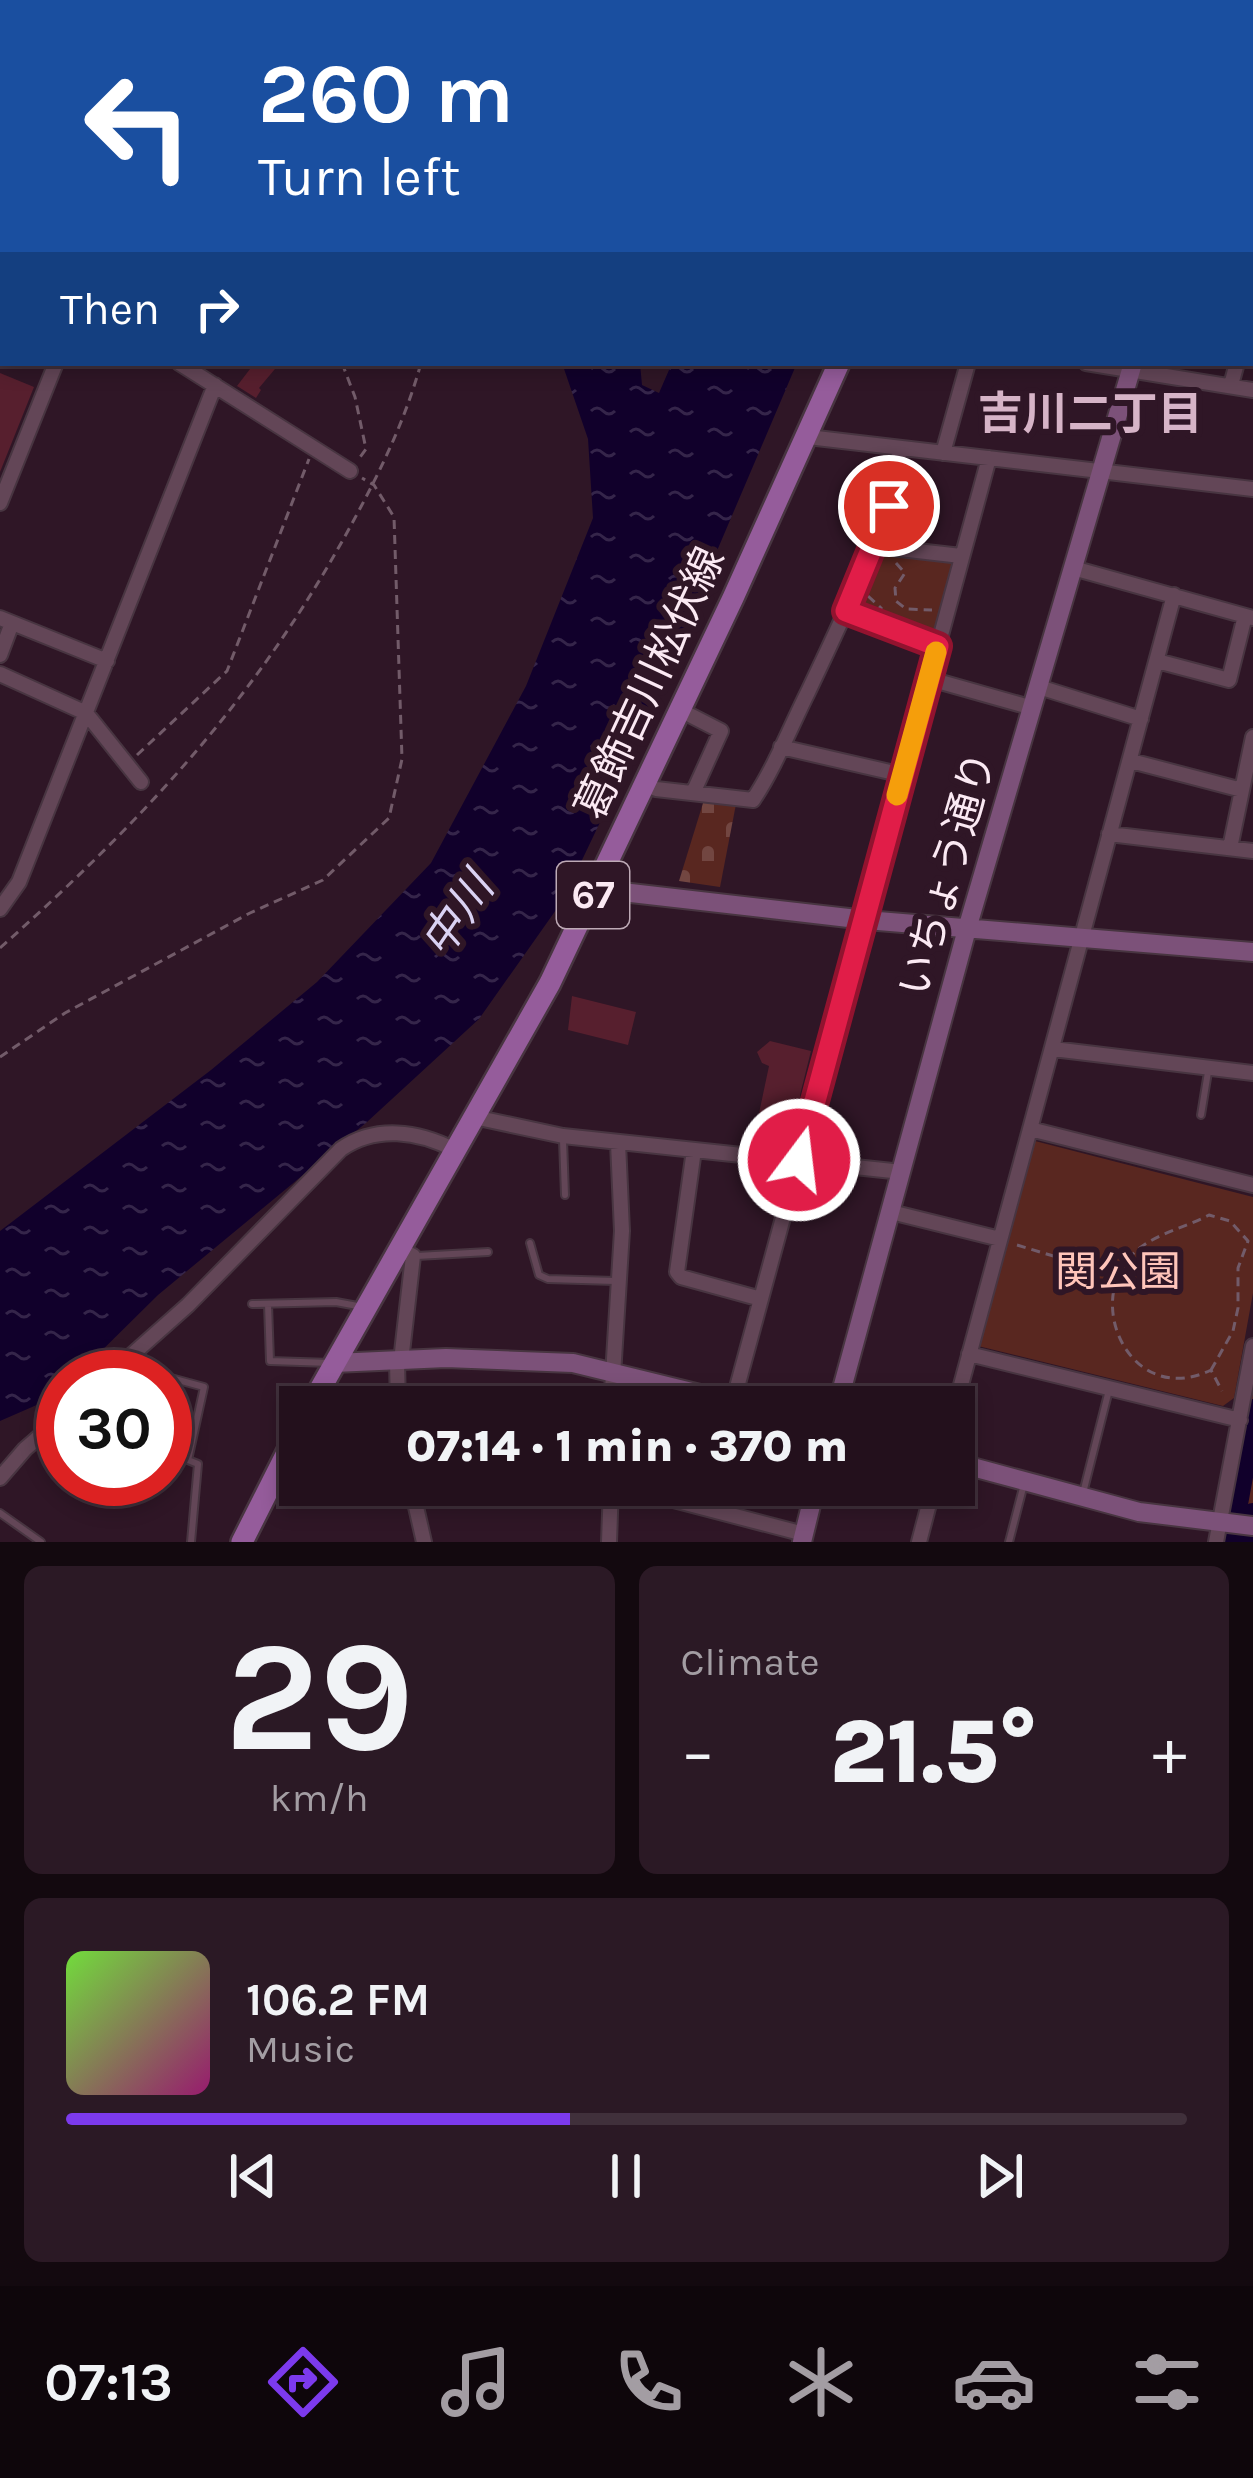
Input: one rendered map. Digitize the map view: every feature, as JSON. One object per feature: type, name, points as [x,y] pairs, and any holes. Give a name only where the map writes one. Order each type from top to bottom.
[{"type":"main road","name":"葛飾吉川松伏線","points":[[322,1386],[366,1307],[407,1252],[455,1150],[550,982],[838,366]]},
{"type":"main road","points":[[242,1542],[279,1468]]},
{"type":"street","points":[[0,503],[55,366]]},
{"type":"street","points":[[184,366],[354,474]]},
{"type":"street","points":[[943,453],[967,366]]},
{"type":"street","points":[[1231,385],[1236,366]]},
{"type":"street","points":[[1132,367],[1253,390]]},
{"type":"street","name":"いちょう通り","points":[[843,1386],[967,929],[1132,367]]},
{"type":"street","points":[[0,909],[19,882],[214,385]]},
{"type":"street","points":[[808,437],[1253,489]]},
{"type":"street","points":[[645,784],[752,800],[782,747],[874,546],[889,506],[900,449]]},
{"type":"street","points":[[746,1386],[761,1298],[989,458]]},
{"type":"street","points":[[874,546],[961,556]]},
{"type":"street","points":[[1073,568],[1249,617],[1229,680],[1157,661]]},
{"type":"street","points":[[961,1386],[1174,595]]},
{"type":"street","points":[[846,611],[938,646]]},
{"type":"street","points":[[0,655],[6,621],[106,661]]},
{"type":"street","points":[[0,674],[86,713],[140,782]]},
{"type":"street","points":[[930,679],[1033,708]]},
{"type":"street","points":[[1039,687],[1141,719]]},
{"type":"street","points":[[680,710],[721,731],[693,793]]},
{"type":"street","points":[[1230,848],[1253,737]]},
{"type":"street","points":[[782,747],[903,775]]},
{"type":"street","points":[[1130,760],[1242,790]]},
{"type":"street","points":[[1109,834],[1253,851]]},
{"type":"street","points":[[596,889],[866,920],[1253,952]]},
{"type":"street","points":[[1053,1049],[1253,1072]]},
{"type":"street","points":[[474,1117],[563,1136],[902,1172]]},
{"type":"street","points":[[1030,1129],[1253,1185]]},
{"type":"street","points":[[138,1350],[341,1149],[362,1135],[401,1134],[455,1150]]},
{"type":"street","points":[[612,1386],[622,1231],[618,1143]]},
{"type":"street","points":[[694,1150],[677,1272],[761,1298]]},
{"type":"street","points":[[891,1212],[1000,1239]]},
{"type":"street","points":[[398,1386],[407,1252]]},
{"type":"street","points":[[1221,1531],[1253,1346]]},
{"type":"street","points":[[969,1354],[1240,1420]]},
{"type":"street","points":[[334,1364],[520,1359],[573,1363],[672,1386]]},
{"type":"street","points":[[0,1478],[36,1439]]},
{"type":"street","points":[[975,1468],[1221,1531],[1253,1526]]},
{"type":"street","points":[[416,1506],[424,1542]]},
{"type":"street","points":[[609,1542],[612,1506]]},
{"type":"street","points":[[688,1506],[803,1538],[811,1506]]},
{"type":"street","points":[[919,1542],[928,1506]]},
{"type":"lane","points":[[1201,1115],[1209,1067]]},
{"type":"lane","points":[[563,1136],[565,1195]]},
{"type":"lane","points":[[530,1243],[535,1268],[548,1279],[619,1281]]},
{"type":"lane","points":[[407,1252],[488,1252]]},
{"type":"lane","points":[[253,1304],[336,1302],[366,1307]]},
{"type":"lane","points":[[268,1304],[270,1361],[334,1364]]},
{"type":"lane","points":[[192,1384],[204,1387],[192,1442]]},
{"type":"lane","points":[[1082,1496],[1109,1390]]},
{"type":"lane","points":[[191,1542],[198,1464],[192,1462]]},
{"type":"lane","points":[[1010,1542],[1025,1481]]},
{"type":"lane","points":[[0,1513],[41,1542]]},
{"type":"path","points":[[0,1057],[65,1013],[250,913],[323,880],[389,818],[402,759],[394,517],[374,485],[354,474],[366,449],[343,366]]},
{"type":"path","points":[[0,949],[102,856],[206,742],[311,594],[374,485],[420,366]]},
{"type":"path","points":[[127,764],[227,671],[314,447]]},
{"type":"path","points":[[896,562],[904,573],[895,587],[896,601],[906,609],[932,610]]},
{"type":"path","points":[[883,565],[904,562]]},
{"type":"path","points":[[858,594],[870,593],[887,616]]},
{"type":"path","points":[[929,620],[936,602]]},
{"type":"path","points":[[1209,1215],[1230,1221],[1248,1241],[1238,1268],[1233,1331],[1211,1370],[1196,1378],[1177,1379],[1146,1372],[1119,1344],[1114,1316],[1118,1276],[1133,1253],[1209,1215]]},
{"type":"path","points":[[1017,1245],[1118,1276]]},
{"type":"path","points":[[1211,1370],[1222,1391]]},
{"type":"green space","points":[[875,552],[953,562],[935,633],[928,636],[855,610]]},
{"type":"green space","points":[[704,800],[736,804],[720,887],[679,881]]},
{"type":"green space","name":"関公園","points":[[1035,1141],[1253,1197],[1253,1293],[1234,1398],[1223,1406],[978,1346]]},
{"type":"green space","points":[[1253,1372],[1253,1514],[1227,1513]]},
{"type":"water","name":"中川","points":[[563,366],[640,366],[642,385],[659,393],[671,366],[796,366],[613,795],[563,900],[479,1019],[367,1122],[158,1295],[102,1350],[36,1350],[36,1405],[0,1421],[0,1231],[211,1070],[317,982],[431,863],[526,686],[593,518],[588,439]]},
{"type":"building","points":[[246,366],[277,366],[256,398],[237,386],[250,369]]},
{"type":"building","points":[[0,373],[34,387],[0,472]]},
{"type":"building","points":[[572,996],[636,1012],[628,1045],[568,1030]]},
{"type":"building","points":[[770,1041],[811,1051],[802,1103],[789,1140],[772,1135],[758,1118],[769,1066],[757,1052]]},
{"type":"waterway","points":[[1229,1542],[1253,1411]]},
{"type":"waterway","points":[[1248,1542],[1253,1515]]},
{"type":"slow traffic","points":[[897,795],[936,652]]},
{"type":"district","name":"吉川二丁目","points":[[1090,414]]},
{"type":"route","points":[[799,1160],[938,646],[846,611],[889,506]]}]
